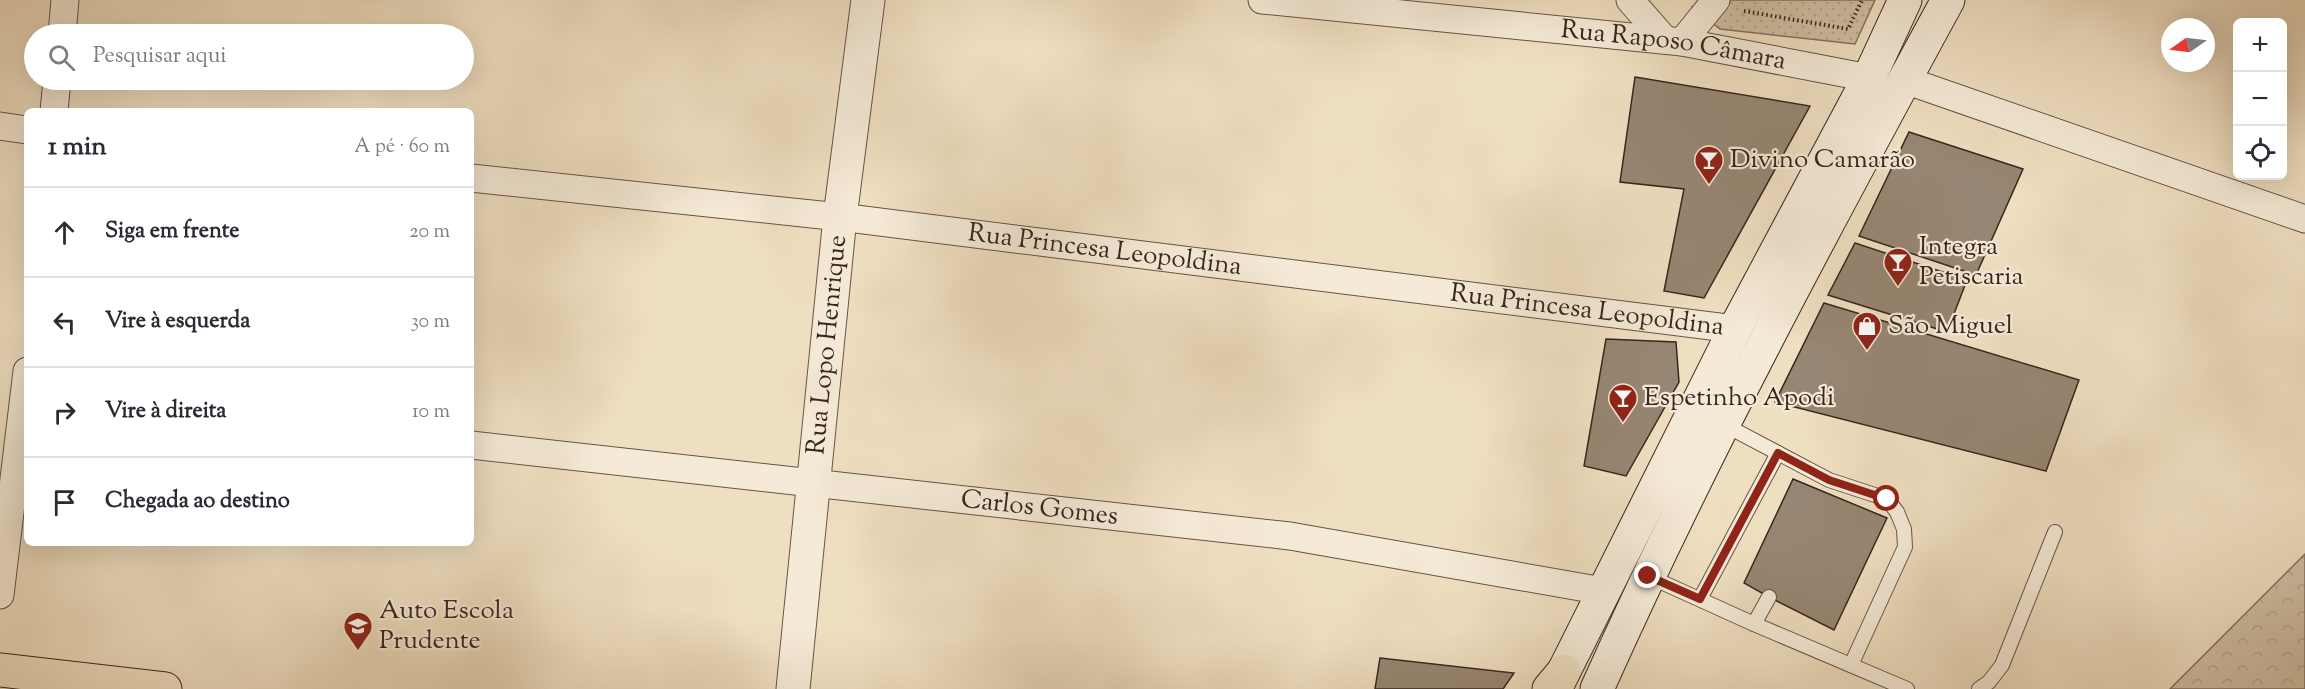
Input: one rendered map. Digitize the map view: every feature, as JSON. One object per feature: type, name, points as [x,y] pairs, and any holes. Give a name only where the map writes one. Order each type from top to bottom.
[{"type":"main road","name":"Rua Lopo Henrique","points":[[793,689],[840,217],[868,0]]},
{"type":"main road","points":[[1556,683],[1736,329],[1869,78],[1905,0]]},
{"type":"main road","points":[[1597,689],[1648,576],[1723,424],[1948,0]]},
{"type":"main road","points":[[0,670],[165,689]]},
{"type":"street","points":[[63,24],[65,0]]},
{"type":"street","name":"Rua Raposo Câmara","points":[[1262,0],[1673,41],[1869,78]]},
{"type":"street","points":[[1630,0],[1673,41],[1716,0]]},
{"type":"street","points":[[1905,80],[2305,219]]},
{"type":"street","points":[[54,108],[56,90]]},
{"type":"street","points":[[0,126],[24,130]]},
{"type":"street","name":"Rua Princesa Leopoldina","points":[[474,178],[840,217],[1736,329]]},
{"type":"street","points":[[0,596],[24,403]]},
{"type":"street","name":"Carlos Gomes","points":[[474,445],[1290,536],[1603,591]]},
{"type":"lane","points":[[1723,424],[1778,453],[1826,486],[1887,499],[1897,512],[1904,529],[1905,547],[1851,665]]},
{"type":"lane","points":[[1700,599],[1778,453]]},
{"type":"lane","points":[[1979,689],[1989,682],[2002,665],[2055,532]]},
{"type":"lane","points":[[1648,576],[1907,689]]},
{"type":"lane","points":[[1754,624],[1768,597]]},
{"type":"path","points":[[1743,11],[1848,29],[1862,0]]},
{"type":"green space","points":[[1700,0],[1875,0],[1855,44],[1720,29],[1692,7]]},
{"type":"green space","points":[[2305,554],[2305,689],[2170,689]]},
{"type":"building","name":"Divino Camarão","points":[[1635,77],[1810,106],[1704,298],[1664,291],[1684,189],[1620,182]]},
{"type":"building","points":[[1909,132],[2023,169],[1976,275],[1859,236]]},
{"type":"building","name":"Integra Petiscaria","points":[[1855,243],[1967,280],[1947,332],[1828,295]]},
{"type":"building","points":[[1824,303],[2079,380],[2046,471],[1775,402]]},
{"type":"building","name":"Espetinho Apodi","points":[[1606,339],[1676,342],[1679,382],[1626,476],[1584,466]]},
{"type":"building","points":[[1793,479],[1887,518],[1834,630],[1744,583]]},
{"type":"building","points":[[1380,658],[1514,673],[1503,689],[1375,689]]},
{"type":"place","name":"Divino Camarão","points":[[1709,186]]},
{"type":"place","name":"Integra Petiscaria","points":[[1898,288]]},
{"type":"place","name":"São Miguel","points":[[1867,352]]},
{"type":"place","name":"Espetinho Apodi","points":[[1623,424]]},
{"type":"place","name":"Auto Escola Prudente","points":[[358,652]]},
{"type":"route","points":[[1648,576],[1700,599],[1778,453],[1829,480],[1887,499]]}]
